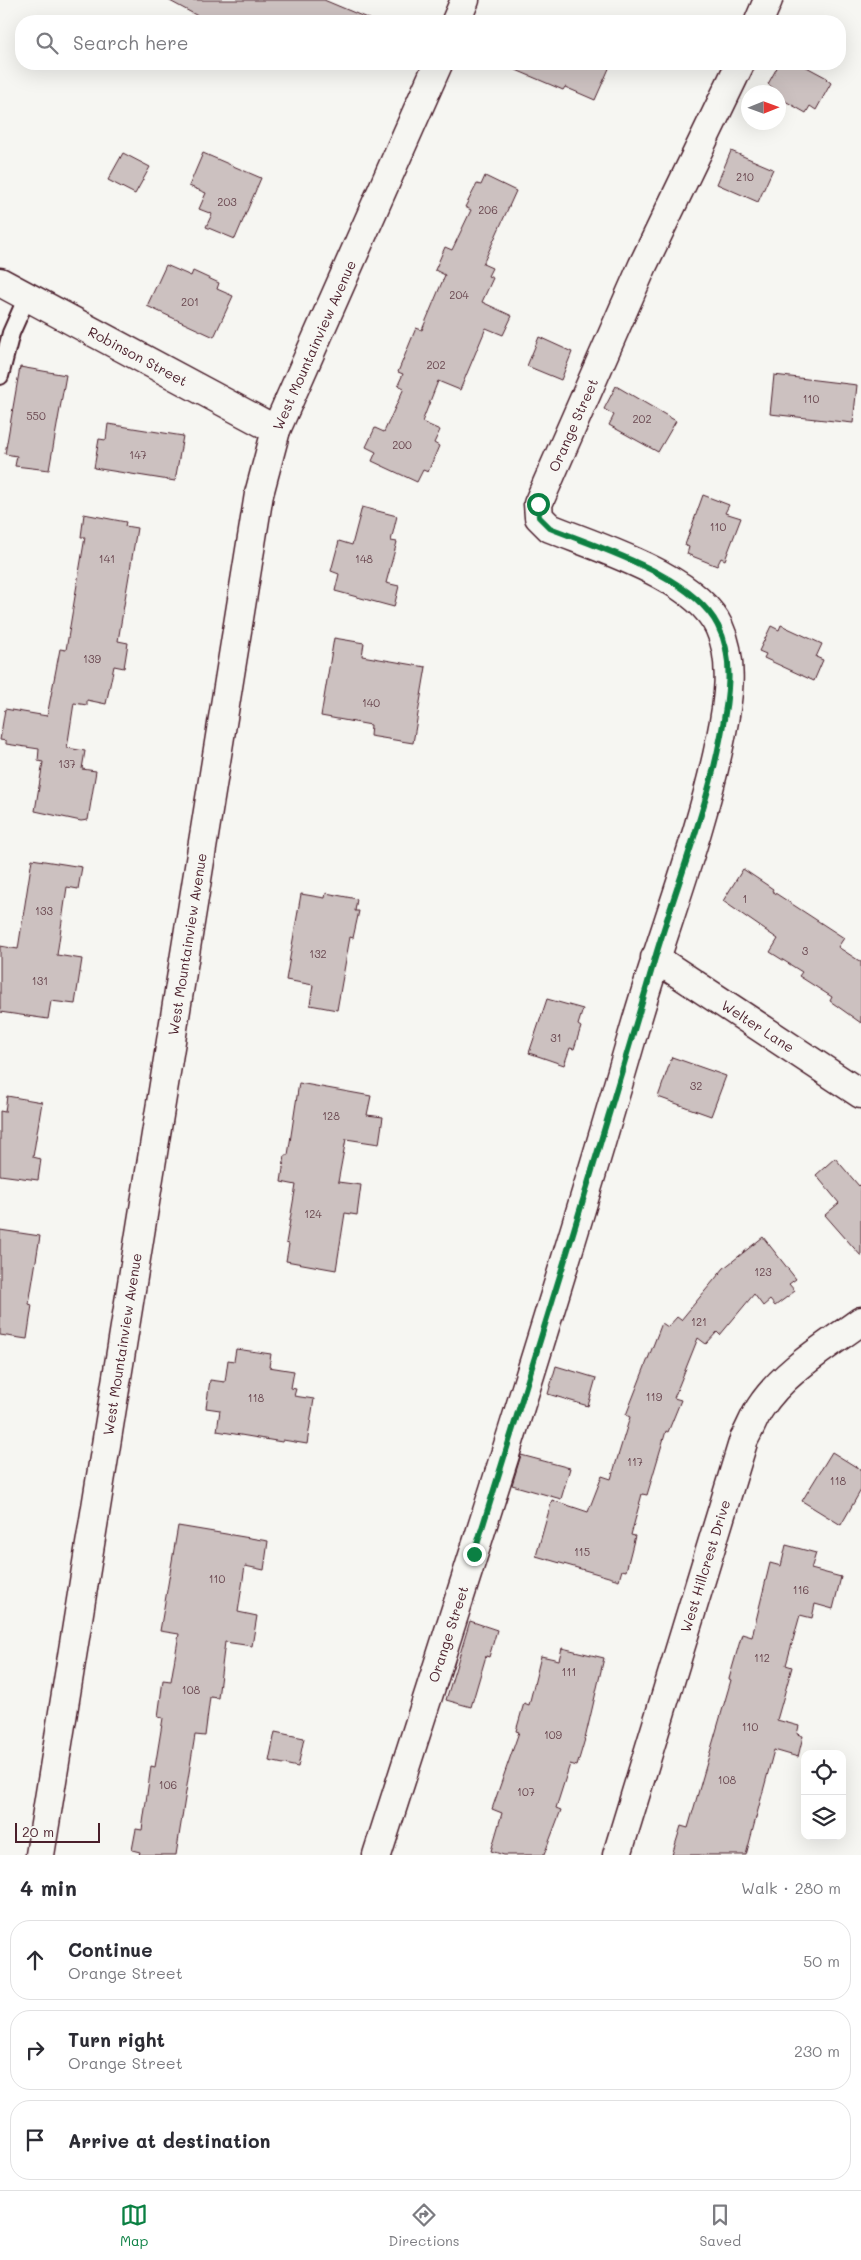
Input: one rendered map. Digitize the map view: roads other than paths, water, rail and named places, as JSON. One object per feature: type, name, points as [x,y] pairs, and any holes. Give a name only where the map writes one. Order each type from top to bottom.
[{"type":"street","points":[[459,15],[465,0]]},
{"type":"street","points":[[762,15],[768,0]]},
{"type":"street","name":"West Mountainview Avenue","points":[[40,1855],[259,494],[276,430],[435,70]]},
{"type":"street","name":"Orange Street","points":[[377,1855],[585,1198],[655,958],[707,798],[722,734],[728,692],[728,655],[720,628],[708,609],[692,594],[644,566],[550,528],[539,517],[538,504],[643,265],[737,70]]},
{"type":"street","name":"Robinson Street","points":[[0,282],[276,430]]},
{"type":"street","name":"Welter Lane","points":[[655,958],[861,1094]]},
{"type":"street","name":"West Hillcrest Drive","points":[[617,1855],[744,1439],[760,1408],[776,1387],[798,1367],[861,1321]]},
{"type":"lane","points":[[0,376],[11,333],[27,297]]}]
